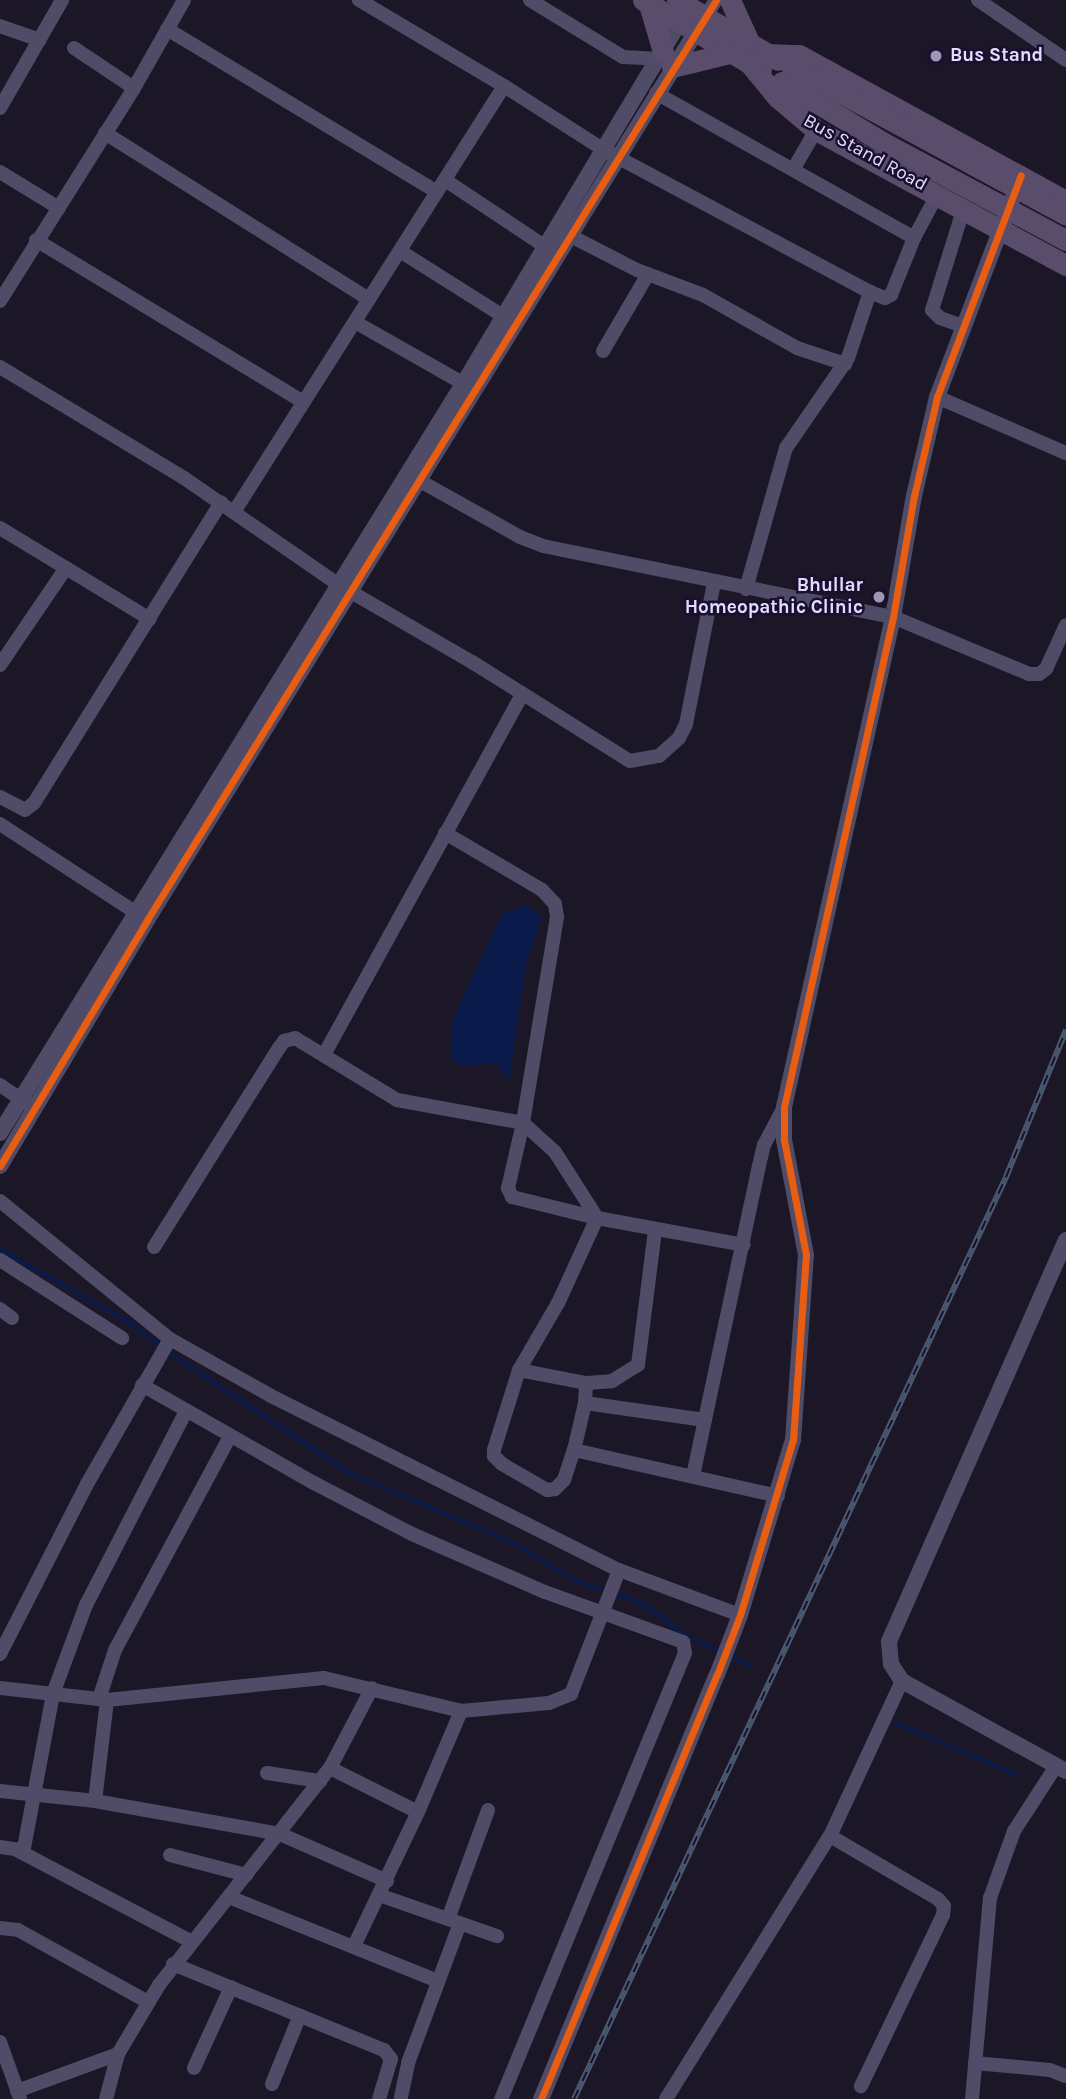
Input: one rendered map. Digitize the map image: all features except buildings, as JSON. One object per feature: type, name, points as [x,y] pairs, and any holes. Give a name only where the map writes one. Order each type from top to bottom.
[{"type":"main road","points":[[730,0],[755,54],[884,144],[1066,240]]},
{"type":"main road","points":[[646,2],[665,59],[730,53]]},
{"type":"main road","name":"Bus Stand Road","points":[[646,2],[694,11],[755,54],[777,97],[816,130],[938,193],[1066,265]]},
{"type":"main road","name":"Bus Stand Road","points":[[694,11],[730,53],[799,55],[1066,201]]},
{"type":"main road","points":[[786,74],[1066,215]]},
{"type":"street","points":[[0,108],[62,0]]},
{"type":"street","points":[[0,301],[134,88],[184,0]]},
{"type":"street","points":[[359,0],[611,153],[870,292],[890,297],[914,238],[938,193]]},
{"type":"street","points":[[530,0],[623,57],[665,59]]},
{"type":"street","points":[[979,0],[1066,60]]},
{"type":"street","points":[[0,1133],[142,916],[345,589],[611,153],[694,11]]},
{"type":"street","points":[[0,26],[40,40]]},
{"type":"street","points":[[167,29],[545,247]]},
{"type":"street","points":[[74,48],[134,88]]},
{"type":"street","points":[[611,153],[656,93],[665,59]]},
{"type":"street","points":[[234,512],[504,86]]},
{"type":"street","points":[[656,93],[794,168],[914,238]]},
{"type":"street","points":[[794,168],[816,130]]},
{"type":"street","points":[[104,133],[369,299]]},
{"type":"street","points":[[0,172],[59,208]]},
{"type":"street","points":[[541,2099],[740,1615],[793,1440],[806,1255],[803,1226],[792,1188],[786,1152],[784,1107],[893,617],[914,496],[937,397],[1021,175]]},
{"type":"street","points":[[963,326],[940,318],[932,310],[964,208]]},
{"type":"street","points":[[345,589],[420,481],[503,316],[545,247],[563,232]]},
{"type":"street","points":[[563,232],[648,274],[704,295],[797,348],[845,364]]},
{"type":"street","points":[[36,240],[304,402]]},
{"type":"street","points":[[400,251],[503,316]]},
{"type":"street","points":[[603,351],[648,274]]},
{"type":"street","points":[[746,589],[786,448],[845,364],[870,292]]},
{"type":"street","points":[[355,322],[469,387]]},
{"type":"street","points":[[0,368],[221,503],[345,589],[522,694],[619,757],[643,761],[659,756],[680,738],[686,724],[714,583]]},
{"type":"street","points":[[937,397],[1066,453]]},
{"type":"street","points":[[420,481],[531,542],[714,583],[893,617],[1029,674],[1039,674],[1046,669],[1066,625]]},
{"type":"street","points":[[0,797],[25,810],[34,803],[221,503]]},
{"type":"street","points":[[0,528],[150,619]]},
{"type":"street","points":[[0,666],[66,568]]},
{"type":"street","points":[[325,1053],[522,694]]},
{"type":"street","points":[[0,824],[142,916]]},
{"type":"street","points":[[445,833],[542,890],[555,904],[557,917],[523,1123],[508,1188],[512,1197],[597,1219],[744,1245]]},
{"type":"street","points":[[0,1166],[36,1110],[142,916]]},
{"type":"street","points":[[154,1247],[284,1041],[295,1038],[325,1053],[381,1091],[410,1105],[523,1123],[555,1152],[597,1219]]},
{"type":"street","points":[[0,1085],[36,1110]]},
{"type":"street","points":[[693,1476],[764,1145],[784,1107]]},
{"type":"street","points":[[0,1200],[164,1349],[390,1458],[617,1576],[740,1615]]},
{"type":"street","points":[[586,1383],[585,1403],[573,1450],[564,1480],[555,1489],[547,1490],[497,1461],[494,1450],[519,1370],[558,1303],[597,1219]]},
{"type":"street","points":[[519,1370],[586,1383],[612,1381],[638,1365],[656,1231]]},
{"type":"street","points":[[972,2099],[990,1898],[1014,1831],[1061,1769],[902,1681],[891,1664],[889,1642],[1066,1240]]},
{"type":"street","points":[[0,1260],[122,1338]]},
{"type":"street","points":[[0,1654],[23,1604],[164,1349]]},
{"type":"street","points":[[142,1385],[230,1436],[412,1534],[545,1592],[604,1608],[683,1642],[685,1653],[501,2099]]},
{"type":"street","points":[[585,1403],[705,1420]]},
{"type":"street","points":[[23,1853],[53,1694],[86,1605],[186,1410]]},
{"type":"street","points":[[95,1801],[103,1699],[115,1650],[230,1436]]},
{"type":"street","points":[[573,1450],[778,1496]]},
{"type":"street","points":[[0,1688],[103,1699],[324,1678],[461,1711],[549,1703],[571,1694],[617,1576]]},
{"type":"street","points":[[666,2099],[830,1836],[902,1681]]},
{"type":"street","points":[[106,2099],[118,2054],[148,2002],[173,1964],[330,1769],[372,1688]]},
{"type":"street","points":[[354,1946],[387,1881],[461,1711]]},
{"type":"street","points":[[330,1769],[418,1812]]},
{"type":"street","points":[[267,1773],[320,1781]]},
{"type":"street","points":[[0,1791],[95,1801],[280,1834],[387,1881]]},
{"type":"street","points":[[401,2097],[408,2063],[438,1981],[488,1810]]},
{"type":"street","points":[[830,1836],[938,1899],[944,1906],[943,1915],[861,2086]]},
{"type":"street","points":[[0,1847],[23,1853],[192,1942]]},
{"type":"street","points":[[170,1854],[246,1875]]},
{"type":"street","points":[[379,1895],[498,1936]]},
{"type":"street","points":[[229,1897],[438,1981]]},
{"type":"street","points":[[0,1928],[18,1930],[148,2002]]},
{"type":"street","points":[[173,1964],[389,2053],[391,2059],[379,2099]]},
{"type":"street","points":[[194,2068],[231,1987]]},
{"type":"street","points":[[272,2084],[300,2015]]},
{"type":"street","points":[[0,2042],[19,2095],[118,2054]]},
{"type":"street","points":[[975,2063],[1059,2071],[1066,2076]]},
{"type":"water","points":[[526,905],[542,917],[526,964],[509,1082],[496,1063],[460,1066],[450,1056],[453,1019],[502,914]]},
{"type":"waterway","points":[[0,1249],[126,1320],[161,1346]]},
{"type":"waterway","points":[[167,1351],[348,1472],[510,1541],[576,1581],[606,1591]]},
{"type":"waterway","points":[[614,1593],[644,1604],[688,1637],[720,1651]]},
{"type":"waterway","points":[[730,1656],[750,1665]]},
{"type":"waterway","points":[[894,1722],[1016,1774]]},
{"type":"railway","points":[[574,2099],[1006,1177],[1066,1030]]},
{"type":"cycle path","points":[[0,1166],[147,920],[716,0]]},
{"type":"cycle path","points":[[541,2099],[740,1615],[793,1440],[806,1255],[784,1140],[784,1107],[893,617],[914,496],[937,397],[1021,175]]},
{"type":"place","name":"Bus Stand","points":[[936,56]]},
{"type":"place","name":"Bhullar Homeopathic Clinic","points":[[879,597]]}]
